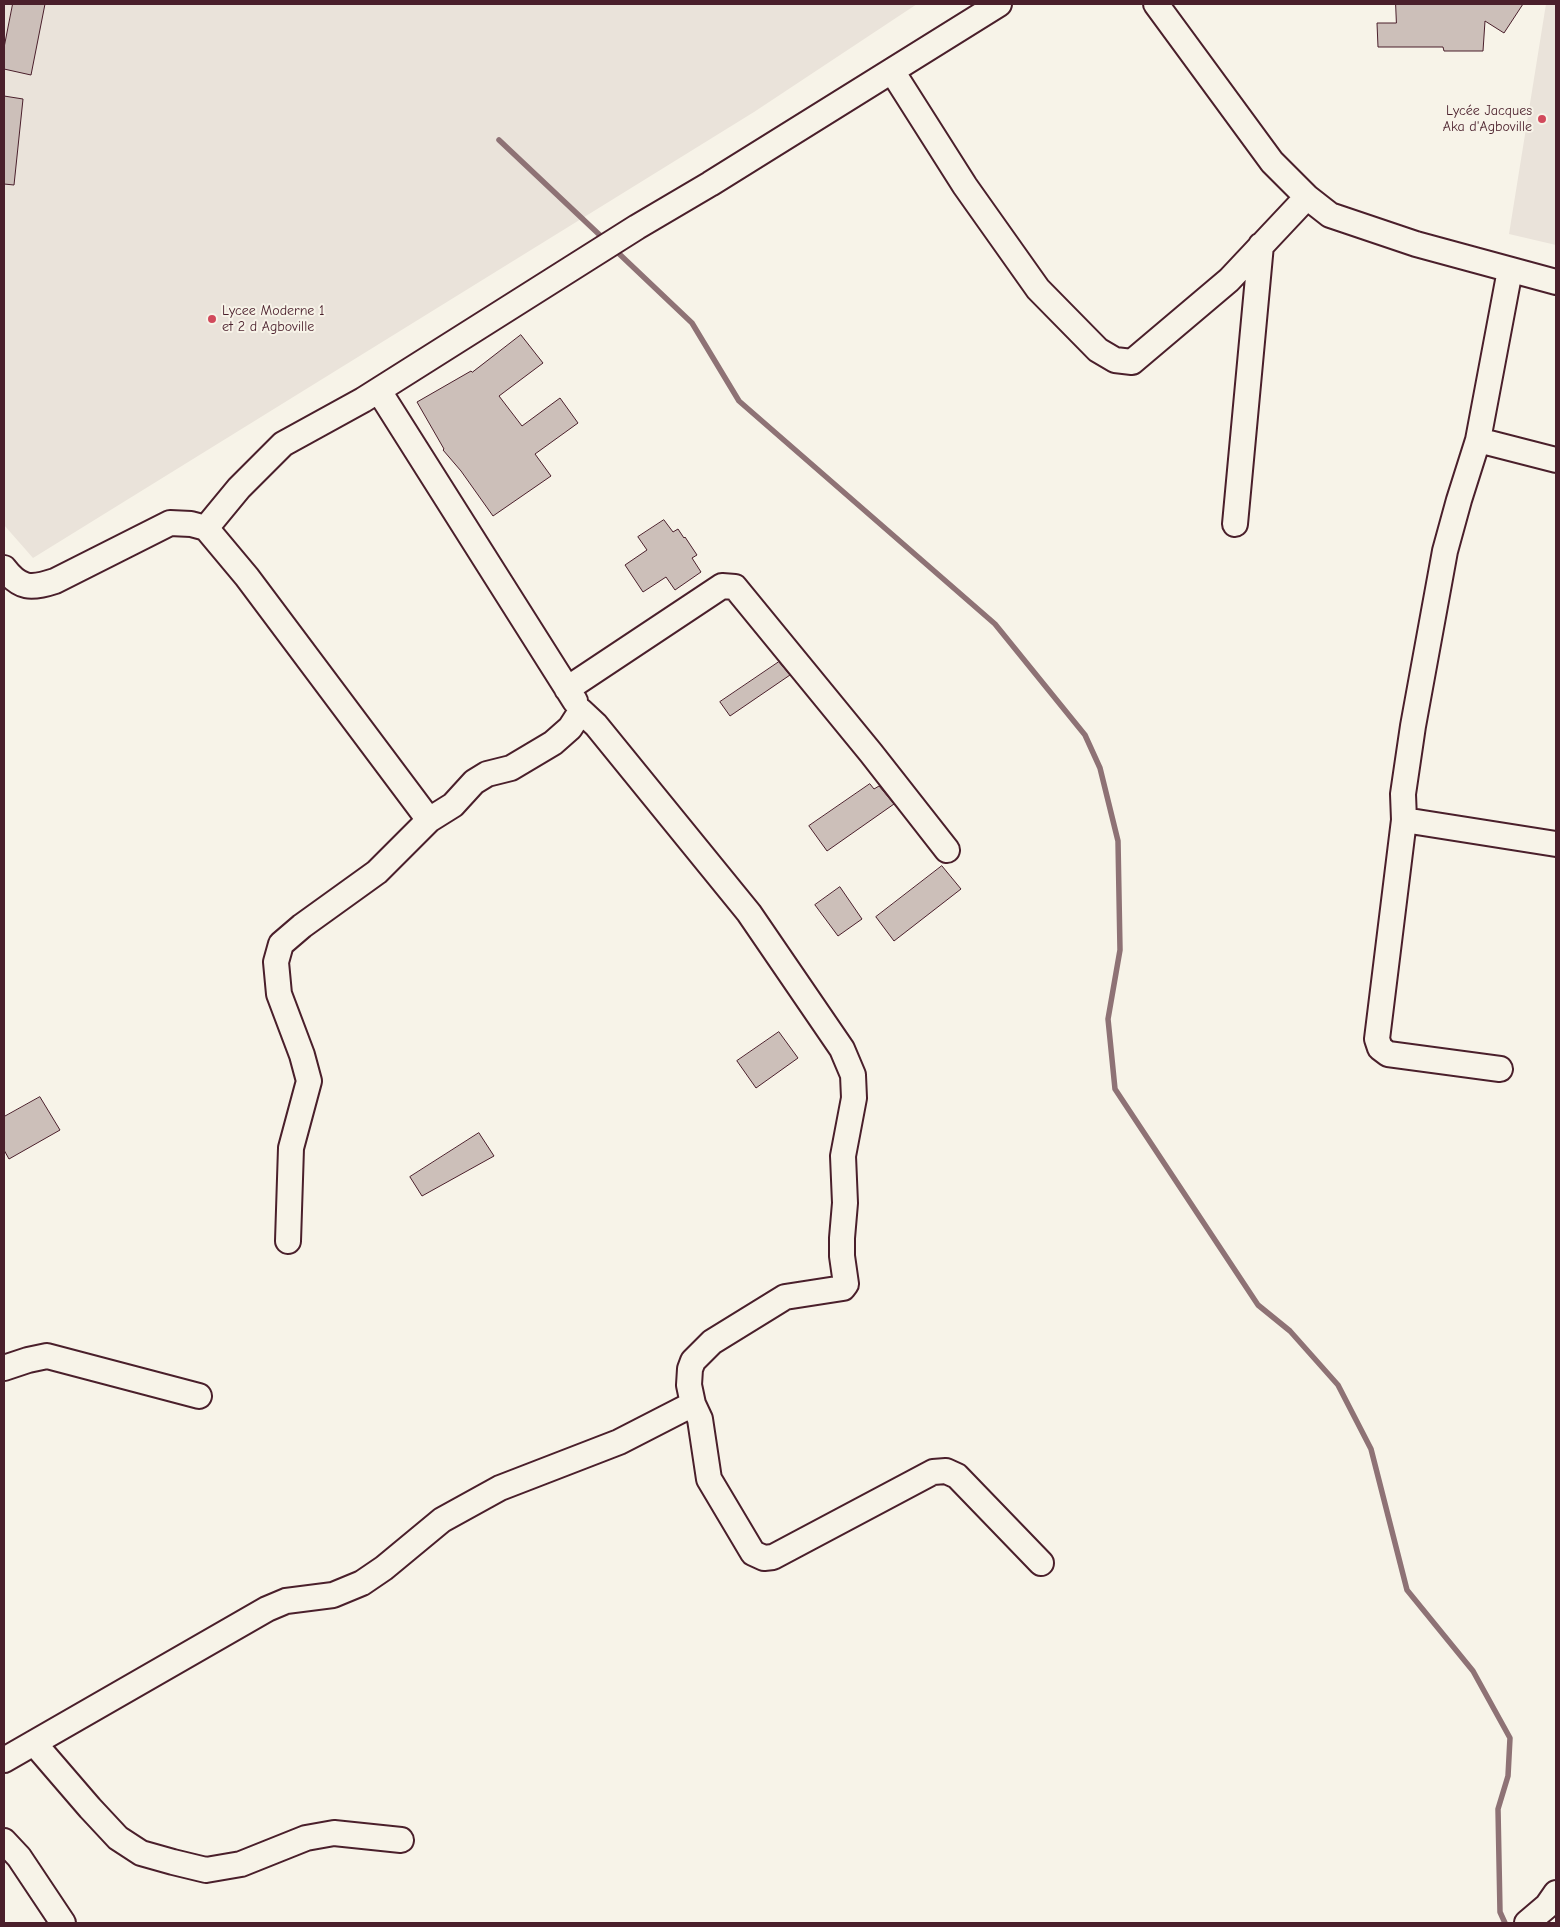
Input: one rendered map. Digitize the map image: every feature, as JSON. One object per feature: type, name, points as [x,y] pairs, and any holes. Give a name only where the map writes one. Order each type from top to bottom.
[{"type":"street","points":[[206,528],[239,488],[283,444],[378,390],[636,227],[710,184],[999,4]]},
{"type":"street","points":[[1156,4],[1272,162],[1307,197],[1330,215],[1416,244],[1556,282]]},
{"type":"street","points":[[892,71],[965,186],[1038,289],[1098,350],[1115,360],[1132,362],[1228,280],[1307,197]]},
{"type":"street","points":[[1235,524],[1261,245]]},
{"type":"street","points":[[1500,1069],[1388,1054],[1380,1048],[1377,1039],[1404,820],[1403,794],[1412,726],[1445,551],[1478,440],[1510,270]]},
{"type":"street","points":[[378,390],[582,711],[596,724],[749,913],[842,1049],[853,1075],[854,1098],[844,1156],[842,1238],[846,1284],[843,1288],[785,1297],[712,1342],[693,1361],[690,1369],[689,1385],[693,1404],[700,1419],[709,1480],[753,1552],[764,1558],[773,1557],[933,1472],[946,1471],[957,1476],[1041,1563]]},
{"type":"street","points":[[1478,440],[1556,460]]},
{"type":"street","points":[[4,568],[12,579],[21,585],[37,587],[55,582],[170,523],[191,524],[206,528],[247,577],[429,820]]},
{"type":"street","points":[[567,689],[722,586],[735,587],[871,753],[947,850]]},
{"type":"street","points":[[288,1240],[291,1148],[309,1082],[302,1055],[279,994],[276,962],[281,944],[309,920],[377,872],[429,820],[453,805],[474,782],[487,774],[511,768],[553,743],[570,728],[582,711]]},
{"type":"street","points":[[1404,820],[1556,844]]},
{"type":"street","points":[[4,1368],[47,1356],[199,1396]]},
{"type":"street","points":[[4,1760],[267,1609],[286,1601],[333,1595],[362,1583],[384,1568],[442,1520],[500,1488],[619,1442],[693,1404]]},
{"type":"street","points":[[34,1742],[118,1838],[141,1853],[173,1862],[206,1870],[241,1864],[306,1838],[334,1833],[401,1840]]},
{"type":"street","points":[[4,1841],[19,1857],[63,1923]]},
{"type":"street","points":[[1527,1923],[1547,1906],[1556,1892]]},
{"type":"shaded area","name":"Lycee Moderne 1 et 2 d Agboville","points":[[4,4],[917,4],[754,112],[33,558],[4,525]]},
{"type":"shaded area","name":"Lycée Jacques Aka d'Agboville","points":[[1546,4],[1556,4],[1556,245],[1509,234]]},
{"type":"building","points":[[13,4],[45,4],[31,75],[4,69],[4,48]]},
{"type":"building","points":[[1396,4],[1523,4],[1504,33],[1485,21],[1483,51],[1444,51],[1443,47],[1378,47],[1377,23],[1396,23]]},
{"type":"building","points":[[4,96],[23,99],[14,185],[4,184]]},
{"type":"building","points":[[521,335],[543,363],[499,396],[522,426],[560,398],[578,423],[535,454],[551,476],[493,516],[461,471],[443,450],[417,402],[472,372]]},
{"type":"building","points":[[664,520],[673,532],[678,529],[685,537],[697,555],[692,558],[701,572],[675,590],[666,577],[643,592],[625,565],[647,550],[638,537]]},
{"type":"building","points":[[779,662],[790,675],[730,716],[720,702]]},
{"type":"building","points":[[870,784],[874,789],[879,786],[894,804],[827,851],[809,826]]},
{"type":"building","points":[[942,866],[961,889],[894,941],[876,917]]},
{"type":"building","points":[[840,887],[862,919],[838,936],[815,905]]},
{"type":"building","points":[[779,1032],[798,1058],[756,1088],[737,1061]]},
{"type":"building","points":[[40,1097],[60,1130],[9,1159],[4,1150],[4,1117]]},
{"type":"building","points":[[479,1133],[494,1156],[422,1196],[410,1177]]},
{"type":"waterway","points":[[499,140],[605,240]]},
{"type":"waterway","points":[[613,248],[692,323],[739,401],[995,624],[1085,735],[1100,768],[1118,841],[1120,950],[1108,1019],[1115,1089],[1258,1305],[1290,1331],[1338,1385],[1371,1449],[1407,1590],[1473,1671],[1510,1738],[1508,1776],[1498,1809],[1500,1912],[1505,1923]]},
{"type":"place","name":"Lycée Jacques Aka d'Agboville","points":[[1542,119]]},
{"type":"place","name":"Lycee Moderne 1 et 2 d Agboville","points":[[212,319]]}]
